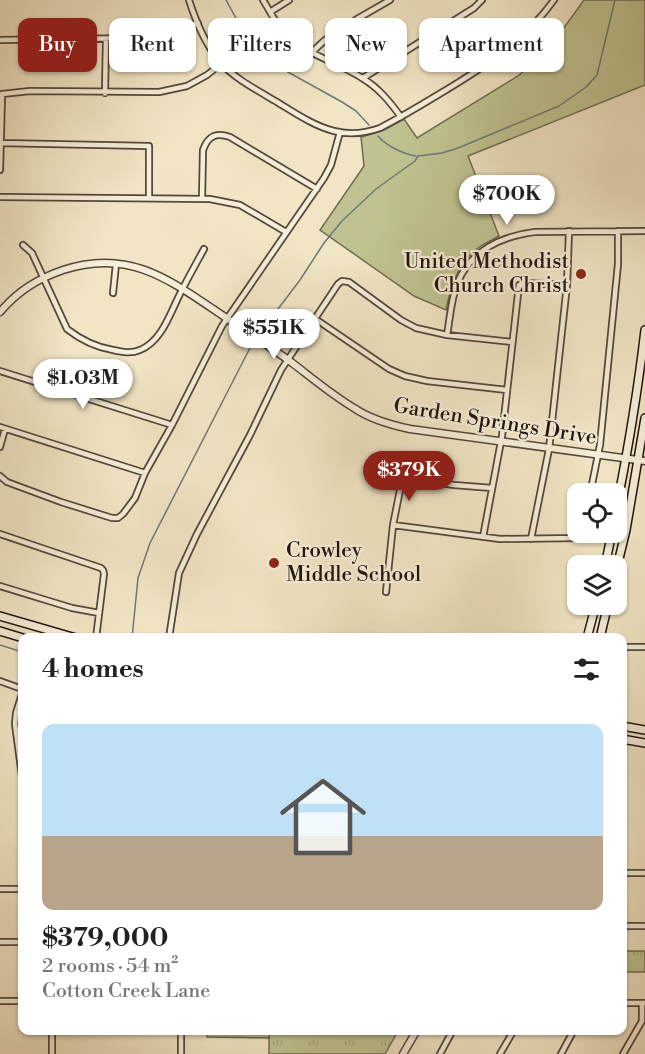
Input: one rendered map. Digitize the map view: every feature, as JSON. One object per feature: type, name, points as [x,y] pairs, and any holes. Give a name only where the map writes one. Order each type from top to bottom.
[{"type":"main road","points":[[621,483],[645,330]]},
{"type":"main road","points":[[620,555],[641,461],[645,418]]},
{"type":"main road","points":[[588,633],[593,615]]},
{"type":"main road","points":[[601,633],[605,615]]},
{"type":"main road","points":[[0,616],[59,633]]},
{"type":"main road","points":[[0,630],[18,636]]},
{"type":"main road","points":[[627,727],[645,730]]},
{"type":"main road","points":[[627,740],[645,743]]},
{"type":"street","points":[[189,0],[208,44]]},
{"type":"street","points":[[263,0],[274,18]]},
{"type":"street","points":[[270,12],[289,0]]},
{"type":"street","points":[[313,51],[325,40],[390,0]]},
{"type":"street","points":[[363,78],[474,8],[482,0]]},
{"type":"street","points":[[232,72],[241,80],[314,123],[340,132],[370,131],[401,117],[486,65],[525,32],[554,0]]},
{"type":"street","points":[[0,40],[155,36],[198,23]]},
{"type":"street","points":[[105,93],[106,39]]},
{"type":"street","points":[[313,54],[363,78],[381,93],[401,117]]},
{"type":"street","points":[[0,170],[2,94],[30,91],[159,92],[188,86],[211,72]]},
{"type":"street","points":[[0,476],[7,482],[112,518],[118,518],[127,510],[227,318],[317,189],[331,165],[340,132]]},
{"type":"street","points":[[202,199],[205,142],[222,134],[317,189]]},
{"type":"street","points":[[0,143],[149,146],[149,198]]},
{"type":"street","points":[[0,197],[226,201],[240,205],[286,232]]},
{"type":"street","points":[[531,539],[549,449],[567,285],[569,231]]},
{"type":"street","points":[[592,483],[598,455],[618,264],[618,231]]},
{"type":"street","points":[[447,335],[458,282],[467,266],[478,254],[503,238],[522,233],[645,231]]},
{"type":"street","points":[[23,244],[32,254],[67,328],[90,344],[126,353],[141,350],[161,332],[204,249]]},
{"type":"street","name":"Garden Springs Drive","points":[[0,312],[18,293],[42,277],[75,266],[96,263],[137,267],[157,274],[182,288],[287,359],[355,409],[382,422],[410,429],[641,461]]},
{"type":"street","points":[[113,293],[116,264]]},
{"type":"street","points":[[170,633],[179,573],[206,516],[250,435],[287,359],[338,284],[344,281],[349,282],[401,320],[416,328],[447,335],[512,342]]},
{"type":"street","points":[[483,537],[501,442],[520,284],[567,285]]},
{"type":"street","points":[[314,318],[389,369],[405,376],[427,381],[507,390]]},
{"type":"street","points":[[0,371],[172,425]]},
{"type":"street","points":[[0,447],[3,428],[145,473]]},
{"type":"street","points":[[386,592],[393,525],[401,483],[404,479],[492,488]]},
{"type":"street","points":[[393,525],[500,539],[567,538]]},
{"type":"street","points":[[0,534],[103,570],[97,633]]},
{"type":"street","points":[[0,586],[72,608],[99,613]]},
{"type":"street","points":[[627,647],[645,647]]},
{"type":"street","points":[[0,681],[18,688]]},
{"type":"street","points":[[18,707],[15,724],[18,746]]},
{"type":"street","points":[[627,873],[645,873]]},
{"type":"street","points":[[0,890],[18,889]]},
{"type":"street","points":[[627,926],[645,926]]},
{"type":"street","points":[[0,942],[18,942]]},
{"type":"street","points":[[0,1001],[18,1001]]},
{"type":"street","points":[[622,1054],[642,1021],[644,1003],[627,1003]]},
{"type":"street","points":[[52,1035],[52,1054]]},
{"type":"street","points":[[181,1035],[181,1054]]},
{"type":"street","points":[[403,1054],[414,1035]]},
{"type":"street","points":[[440,1054],[450,1035]]},
{"type":"street","points":[[500,1054],[510,1035]]},
{"type":"street","points":[[561,1054],[571,1035]]},
{"type":"green space","points":[[584,0],[645,0],[645,85],[468,156],[499,236],[477,249],[461,266],[454,280],[446,310],[414,296],[320,230],[364,166],[361,137],[384,130],[404,119],[417,138],[522,72],[564,72],[564,28]]},
{"type":"green space","points":[[627,951],[645,951],[645,972],[627,972]]},
{"type":"green space","points":[[207,1035],[269,1035],[269,1038],[207,1037]]},
{"type":"green space","points":[[269,1035],[396,1035],[385,1054],[269,1054]]},
{"type":"waterway","points":[[226,0],[248,40],[268,61],[342,102],[356,111],[369,125]]},
{"type":"waterway","points":[[259,334],[342,221],[376,189],[415,161],[418,156],[458,148],[559,106],[586,87],[597,75],[615,0]]},
{"type":"waterway","points":[[378,136],[396,149],[416,156]]},
{"type":"waterway","points":[[132,633],[138,578],[150,543],[252,344]]},
{"type":"waterway","points":[[0,645],[18,651]]},
{"type":"place","name":"United Methodist Church Christ","points":[[581,274]]},
{"type":"place","name":"Crowley Middle School","points":[[274,563]]}]
